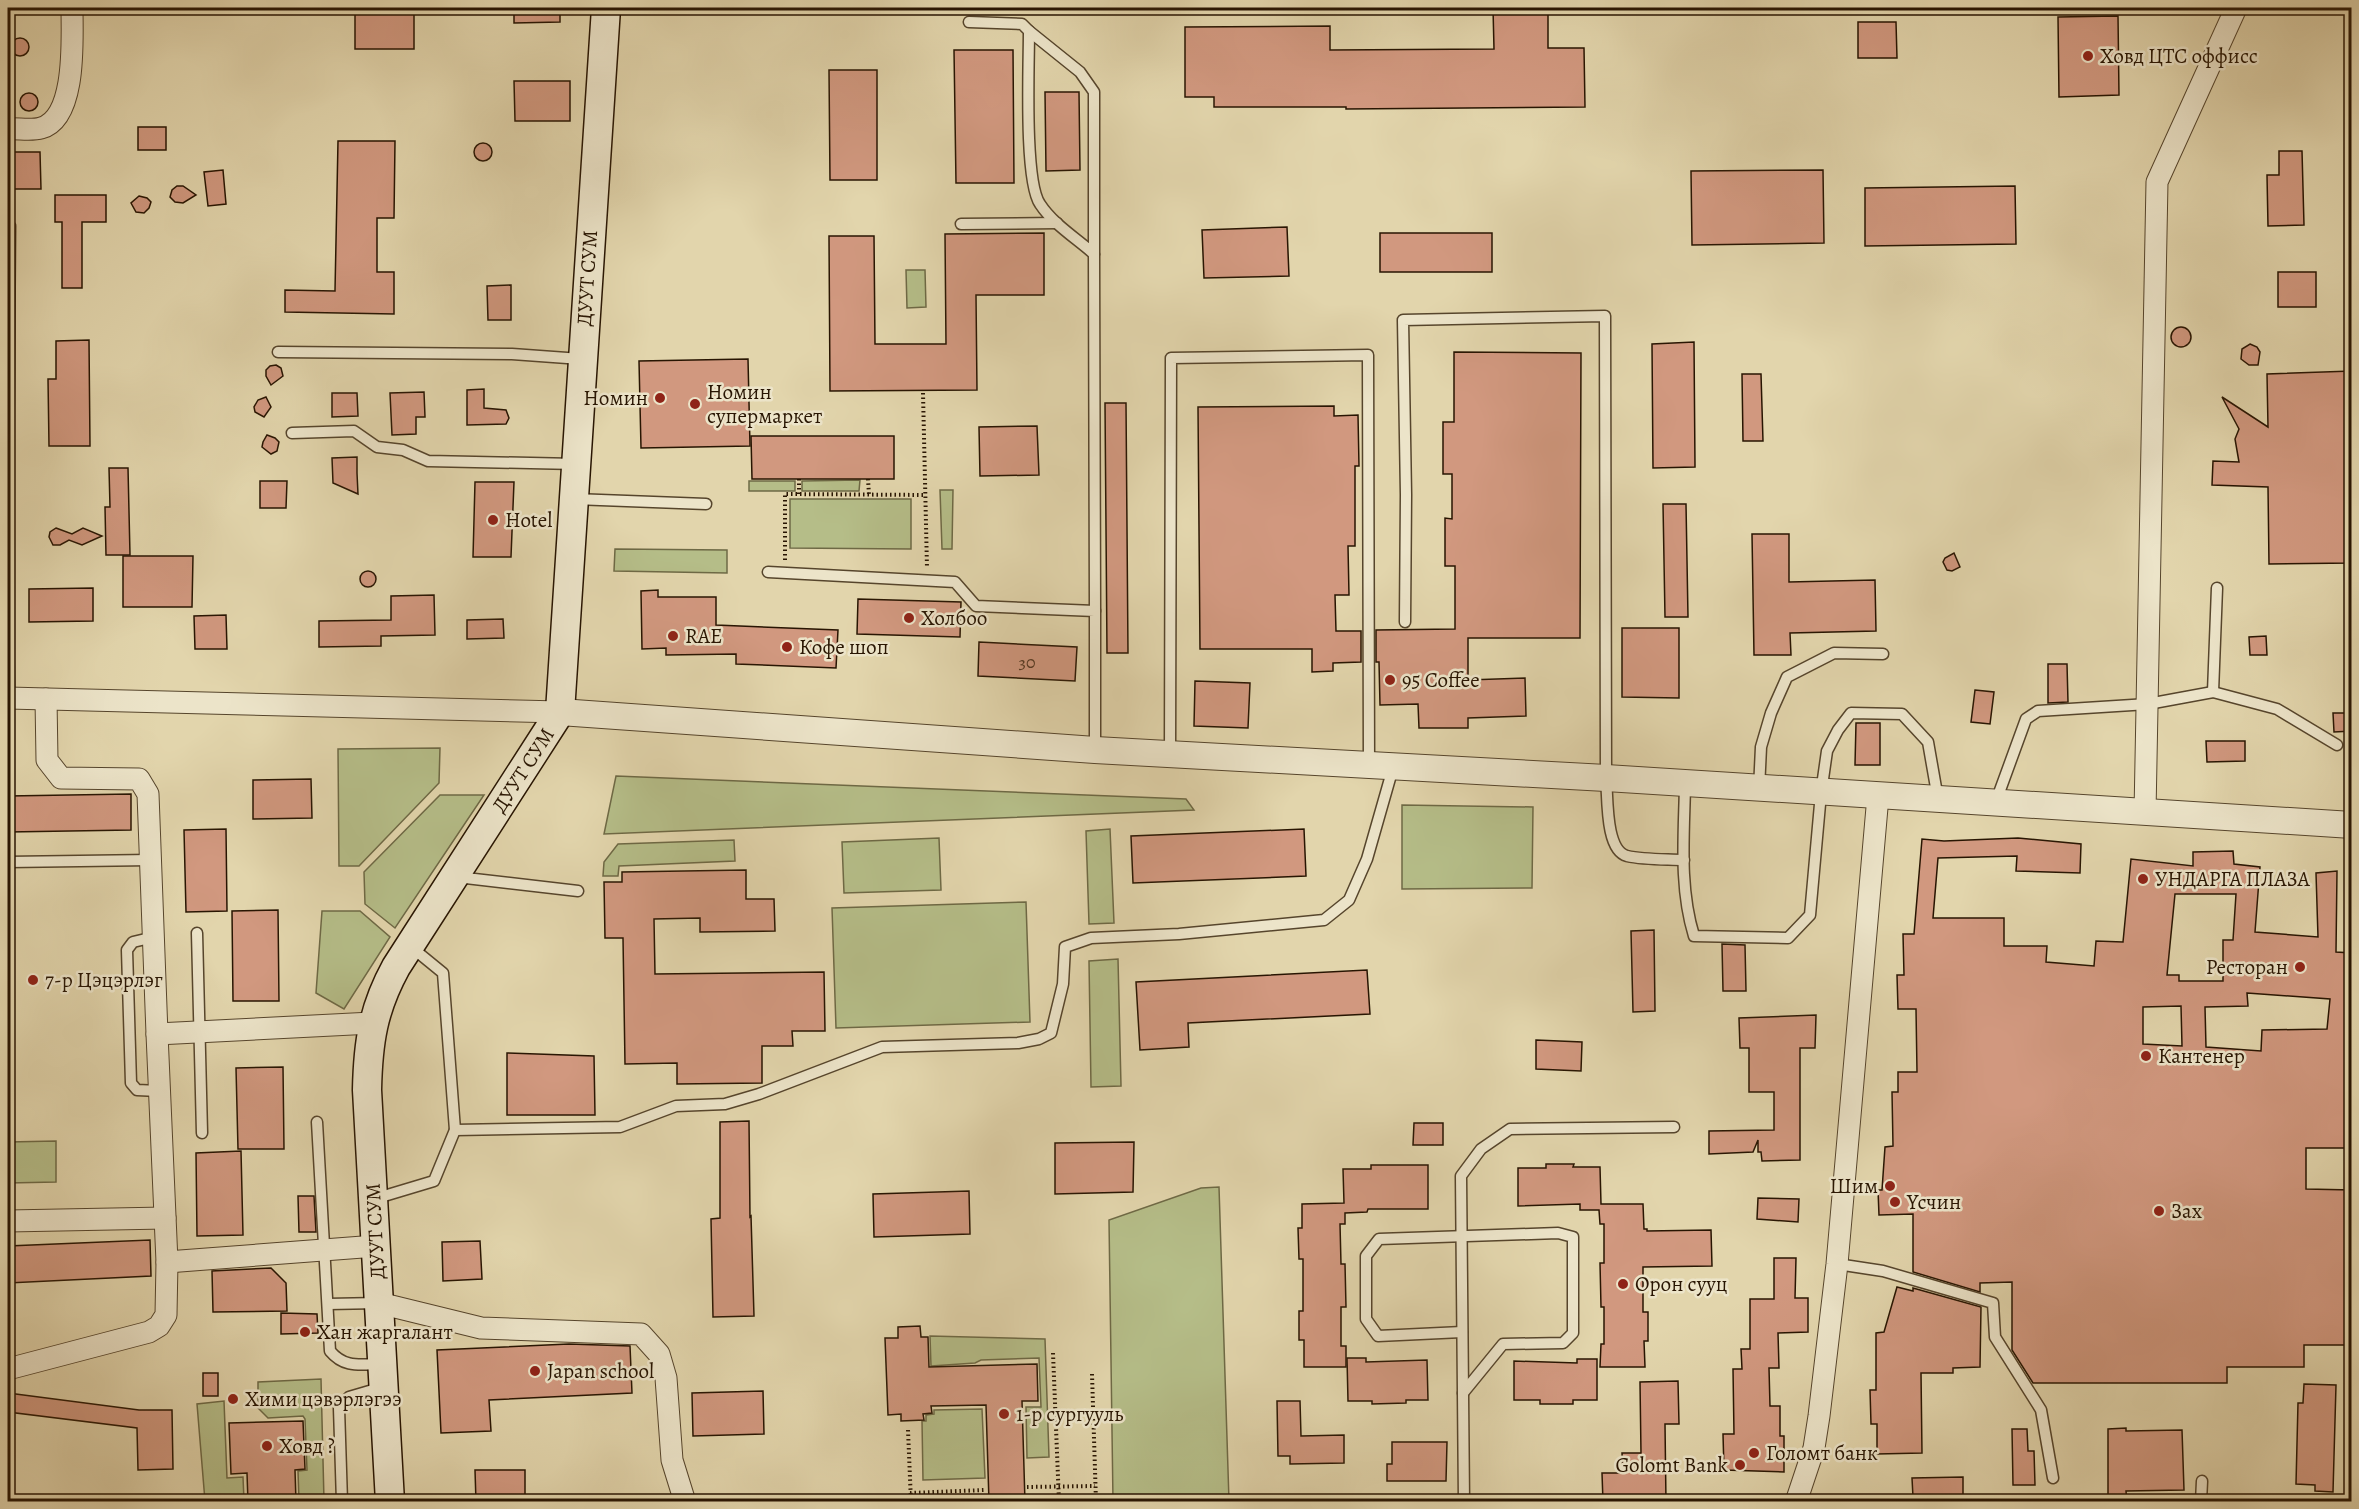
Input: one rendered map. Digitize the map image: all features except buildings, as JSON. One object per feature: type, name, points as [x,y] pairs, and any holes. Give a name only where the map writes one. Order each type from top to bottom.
[{"type":"main road","name":"ДУУТ СУМ","points":[[390,1502],[367,1090],[372,1023],[389,980],[560,712],[606,8]]},
{"type":"street","points":[[8,129],[41,128],[57,117],[68,96],[72,8]]},
{"type":"street","points":[[2145,813],[2157,182],[2236,8]]},
{"type":"street","points":[[8,698],[560,712],[1095,750],[1606,778],[2352,825]]},
{"type":"street","points":[[8,1369],[149,1332],[159,1326],[166,1315],[167,1262],[148,794],[139,779],[61,778],[47,760],[46,699]]},
{"type":"street","points":[[1796,1502],[1814,1448],[1837,1264],[1878,796]]},
{"type":"street","points":[[157,1034],[372,1023]]},
{"type":"street","points":[[8,1221],[165,1218]]},
{"type":"street","points":[[167,1262],[376,1245]]},
{"type":"street","points":[[379,1303],[481,1328],[641,1334],[659,1354],[666,1378],[672,1460],[685,1502]]},
{"type":"lane","points":[[969,22],[1022,24],[1080,72],[1094,92],[1095,750]]},
{"type":"lane","points":[[1029,31],[1031,175],[1039,203],[1057,223],[1094,254]]},
{"type":"lane","points":[[961,224],[1057,223]]},
{"type":"lane","points":[[8,226],[10,226],[8,470]]},
{"type":"lane","points":[[1405,622],[1406,495],[1403,320],[1605,316],[1606,778],[1610,827],[1614,846],[1625,856],[1684,860]]},
{"type":"lane","points":[[278,352],[512,354],[582,359]]},
{"type":"lane","points":[[455,1130],[620,1127],[676,1106],[725,1104],[759,1094],[882,1047],[1018,1043],[1039,1039],[1051,1034],[1062,984],[1065,947],[1091,938],[1179,934],[1324,920],[1349,900],[1367,859],[1381,766],[1368,355],[1171,358],[1170,754]]},
{"type":"lane","points":[[292,433],[354,431],[377,447],[403,450],[428,461],[576,464]]},
{"type":"lane","points":[[574,500],[706,504]]},
{"type":"lane","points":[[768,572],[955,582],[976,606],[1095,611]]},
{"type":"lane","points":[[2213,692],[2217,588]]},
{"type":"lane","points":[[8,622],[8,698]]},
{"type":"lane","points":[[1759,789],[1761,747],[1771,714],[1787,677],[1834,653],[1883,654]]},
{"type":"lane","points":[[1995,804],[2026,719],[2038,711],[2148,704],[2213,692],[2277,709],[2337,745]]},
{"type":"lane","points":[[1685,784],[1686,911],[1694,936],[1788,938],[1810,915],[1827,752],[1838,730],[1851,713],[1902,714],[1928,742],[1938,800]]},
{"type":"lane","points":[[8,862],[151,860]]},
{"type":"lane","points":[[454,877],[578,891]]},
{"type":"lane","points":[[197,933],[202,1133]]},
{"type":"lane","points":[[154,937],[133,942],[127,950],[131,1083],[137,1090],[159,1091]]},
{"type":"lane","points":[[373,1199],[434,1181],[455,1130],[443,973],[410,946]]},
{"type":"lane","points":[[318,1122],[330,1351],[338,1360],[383,1375]]},
{"type":"lane","points":[[1464,1502],[1461,1176],[1481,1149],[1510,1129],[1674,1127]]},
{"type":"lane","points":[[1462,1332],[1378,1336],[1366,1319],[1366,1256],[1379,1239],[1558,1233],[1573,1237],[1573,1333],[1563,1342],[1503,1344],[1463,1393]]},
{"type":"lane","points":[[1837,1264],[1883,1270],[1993,1303],[1995,1337],[2041,1410],[2053,1478]]},
{"type":"lane","points":[[328,1304],[379,1303]]},
{"type":"lane","points":[[342,1502],[339,1408],[350,1397],[383,1375]]},
{"type":"lane","points":[[2201,1502],[2202,1480]]},
{"type":"path","points":[[923,393],[927,581]]},
{"type":"path","points":[[799,479],[799,494]]},
{"type":"path","points":[[868,479],[869,495]]},
{"type":"path","points":[[785,573],[785,494],[926,495]]},
{"type":"path","points":[[1053,1353],[1059,1502]]},
{"type":"path","points":[[1092,1374],[1096,1502]]},
{"type":"path","points":[[908,1430],[911,1502]]},
{"type":"path","points":[[1027,1487],[1095,1486]]},
{"type":"path","points":[[910,1493],[984,1490]]},
{"type":"green space","points":[[906,270],[925,270],[926,307],[907,308]]},
{"type":"green space","points":[[860,480],[859,491],[802,491],[802,481]]},
{"type":"green space","points":[[749,481],[795,481],[795,491],[749,491]]},
{"type":"green space","points":[[940,490],[953,490],[952,549],[942,549]]},
{"type":"green space","points":[[790,499],[911,499],[911,549],[790,548]]},
{"type":"green space","points":[[615,549],[727,550],[727,573],[614,571]]},
{"type":"green space","points":[[440,748],[439,783],[359,866],[339,866],[338,749]]},
{"type":"green space","points":[[616,776],[1186,799],[1194,810],[604,834]]},
{"type":"green space","points":[[440,795],[484,795],[395,928],[365,904],[364,872]]},
{"type":"green space","points":[[1402,805],[1533,807],[1532,888],[1402,889]]},
{"type":"green space","points":[[1110,829],[1114,923],[1089,924],[1086,831]]},
{"type":"green space","points":[[939,838],[941,890],[844,893],[842,842]]},
{"type":"green space","points":[[734,840],[735,861],[619,866],[618,876],[603,876],[604,862],[618,844]]},
{"type":"green space","points":[[1026,902],[1030,1022],[836,1028],[832,908]]},
{"type":"green space","points":[[322,911],[360,911],[390,937],[344,1009],[316,993]]},
{"type":"green space","points":[[1118,959],[1121,1086],[1091,1087],[1089,961]]},
{"type":"green space","points":[[56,1141],[56,1182],[8,1183],[8,1142]]},
{"type":"green space","points":[[1219,1187],[1229,1501],[1113,1501],[1109,1220],[1201,1188]]},
{"type":"green space","points":[[930,1336],[1045,1339],[1049,1457],[1027,1458],[1026,1407],[1041,1407],[1039,1358],[981,1360],[975,1363],[931,1366]]},
{"type":"green space","points":[[321,1379],[324,1501],[299,1501],[298,1471],[307,1470],[305,1419],[303,1416],[268,1418],[258,1408],[258,1382]]},
{"type":"green space","points":[[224,1401],[227,1478],[243,1477],[244,1501],[205,1501],[197,1404]]},
{"type":"green space","points":[[982,1409],[985,1478],[923,1480],[922,1421],[926,1421],[926,1415],[934,1414],[934,1410]]},
{"type":"place","name":"Ховд ЦТС оффисс","points":[[2088,56]]},
{"type":"place","name":"Номин","points":[[660,398]]},
{"type":"place","name":"Номин супермаркет","points":[[695,404]]},
{"type":"place","name":"Hotel","points":[[493,520]]},
{"type":"place","name":"Холбоо","points":[[909,618]]},
{"type":"place","name":"RAE","points":[[673,636]]},
{"type":"place","name":"Кофе шоп","points":[[787,647]]},
{"type":"place","name":"95 Coffee","points":[[1390,680]]},
{"type":"place","name":"УНДАРГА ПЛАЗА","points":[[2143,879]]},
{"type":"place","name":"Ресторан","points":[[2300,967]]},
{"type":"place","name":"7-р Цэцэрлэг","points":[[33,980]]},
{"type":"place","name":"Кантенер","points":[[2146,1056]]},
{"type":"place","name":"Шим","points":[[1890,1186]]},
{"type":"place","name":"Үсчин","points":[[1895,1202]]},
{"type":"place","name":"Зах","points":[[2159,1211]]},
{"type":"place","name":"Орон сууц","points":[[1623,1284]]},
{"type":"place","name":"Хан жаргалант","points":[[305,1332]]},
{"type":"place","name":"Japan school","points":[[535,1371]]},
{"type":"place","name":"Хими цэвэрлэгээ","points":[[233,1399]]},
{"type":"place","name":"1-р сургууль","points":[[1004,1414]]},
{"type":"place","name":"Ховд ?","points":[[267,1446]]},
{"type":"place","name":"Голомт банк","points":[[1754,1453]]},
{"type":"place","name":"Golomt Bank","points":[[1740,1465]]}]
